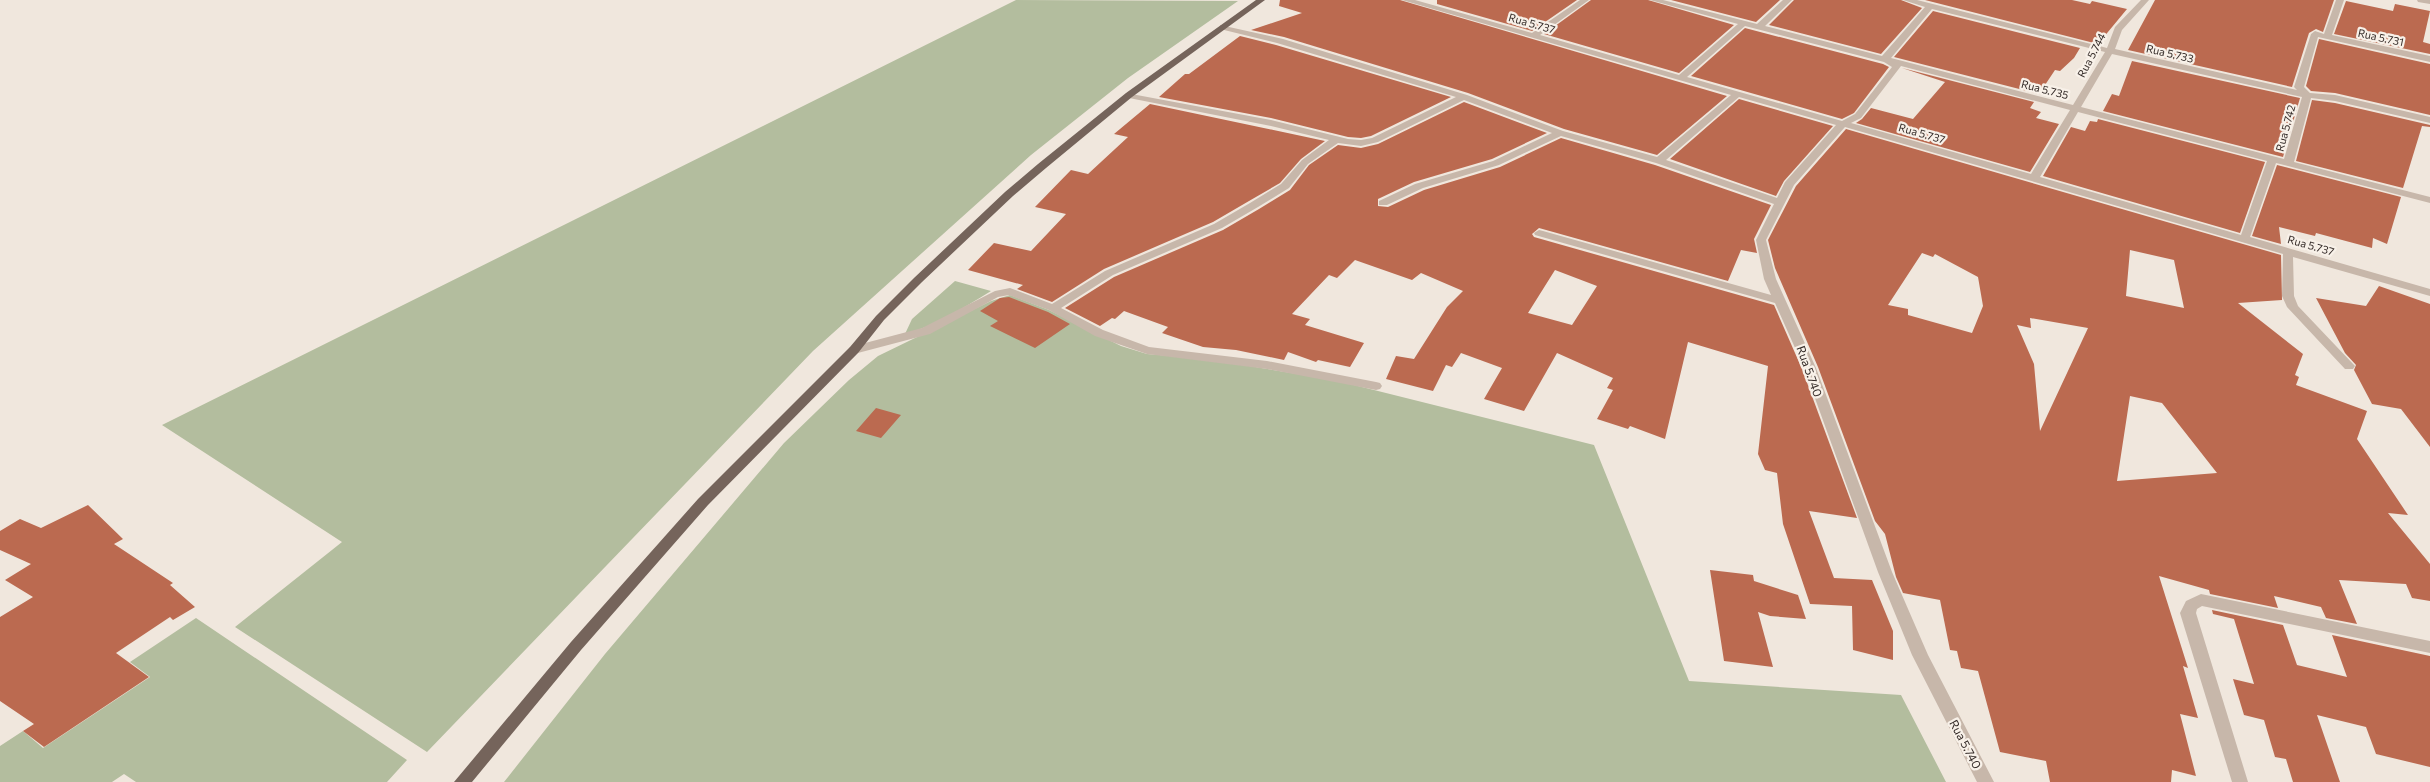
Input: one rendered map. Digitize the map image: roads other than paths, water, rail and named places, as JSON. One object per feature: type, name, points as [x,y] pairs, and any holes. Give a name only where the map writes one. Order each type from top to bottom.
[{"type":"main road","points":[[462,782],[576,646],[703,502],[854,350],[880,318],[1009,194],[1129,95],[1261,0]]},
{"type":"street","name":"Rua 5.737","points":[[1406,0],[2034,178],[2430,293]]},
{"type":"street","points":[[1533,36],[1585,0]]},
{"type":"street","name":"Rua 5.735","points":[[1654,0],[2430,200]]},
{"type":"street","points":[[1759,27],[1788,0]]},
{"type":"street","name":"Rua 5.733","points":[[1907,0],[2110,51],[2430,120]]},
{"type":"street","points":[[1888,61],[1886,57],[1935,8],[1948,0]]},
{"type":"street","name":"Rua 5.744","points":[[2034,178],[2110,51],[2118,29],[2146,0]]},
{"type":"street","points":[[2326,37],[2340,0]]},
{"type":"street","points":[[2421,0],[2430,2]]},
{"type":"street","points":[[1682,78],[1744,23]]},
{"type":"street","points":[[1223,27],[1280,41],[1464,97],[1560,133],[1659,161],[1778,202]]},
{"type":"street","name":"Rua 5.742","points":[[2288,164],[2307,95],[2299,87],[2307,55],[2315,34],[2326,37]]},
{"type":"street","name":"Rua 5.731","points":[[2326,37],[2430,59]]},
{"type":"street","name":"Rua 5.740","points":[[1888,61],[1897,66],[1858,116],[1843,124],[1789,184],[1778,202],[1761,240],[1770,279],[1810,368],[1885,572],[1916,646],[1986,782]]},
{"type":"street","points":[[1659,161],[1737,94]]},
{"type":"street","points":[[1129,95],[1361,143],[1375,140],[1464,97]]},
{"type":"street","points":[[1383,203],[1419,186],[1496,163],[1560,133]]},
{"type":"street","points":[[1052,308],[1109,273],[1218,226],[1254,205],[1285,186],[1305,162],[1337,139]]},
{"type":"street","name":"Rua 5.742","points":[[2244,240],[2272,160]]},
{"type":"street","points":[[1539,233],[1778,300]]},
{"type":"street","points":[[2288,251],[2288,296],[2293,307],[2349,366]]},
{"type":"street","points":[[854,350],[926,331],[1002,292],[1016,291],[1099,333],[1148,350],[1267,365],[1376,386]]},
{"type":"street","points":[[2240,782],[2188,613],[2191,605],[2201,600],[2430,648]]}]
